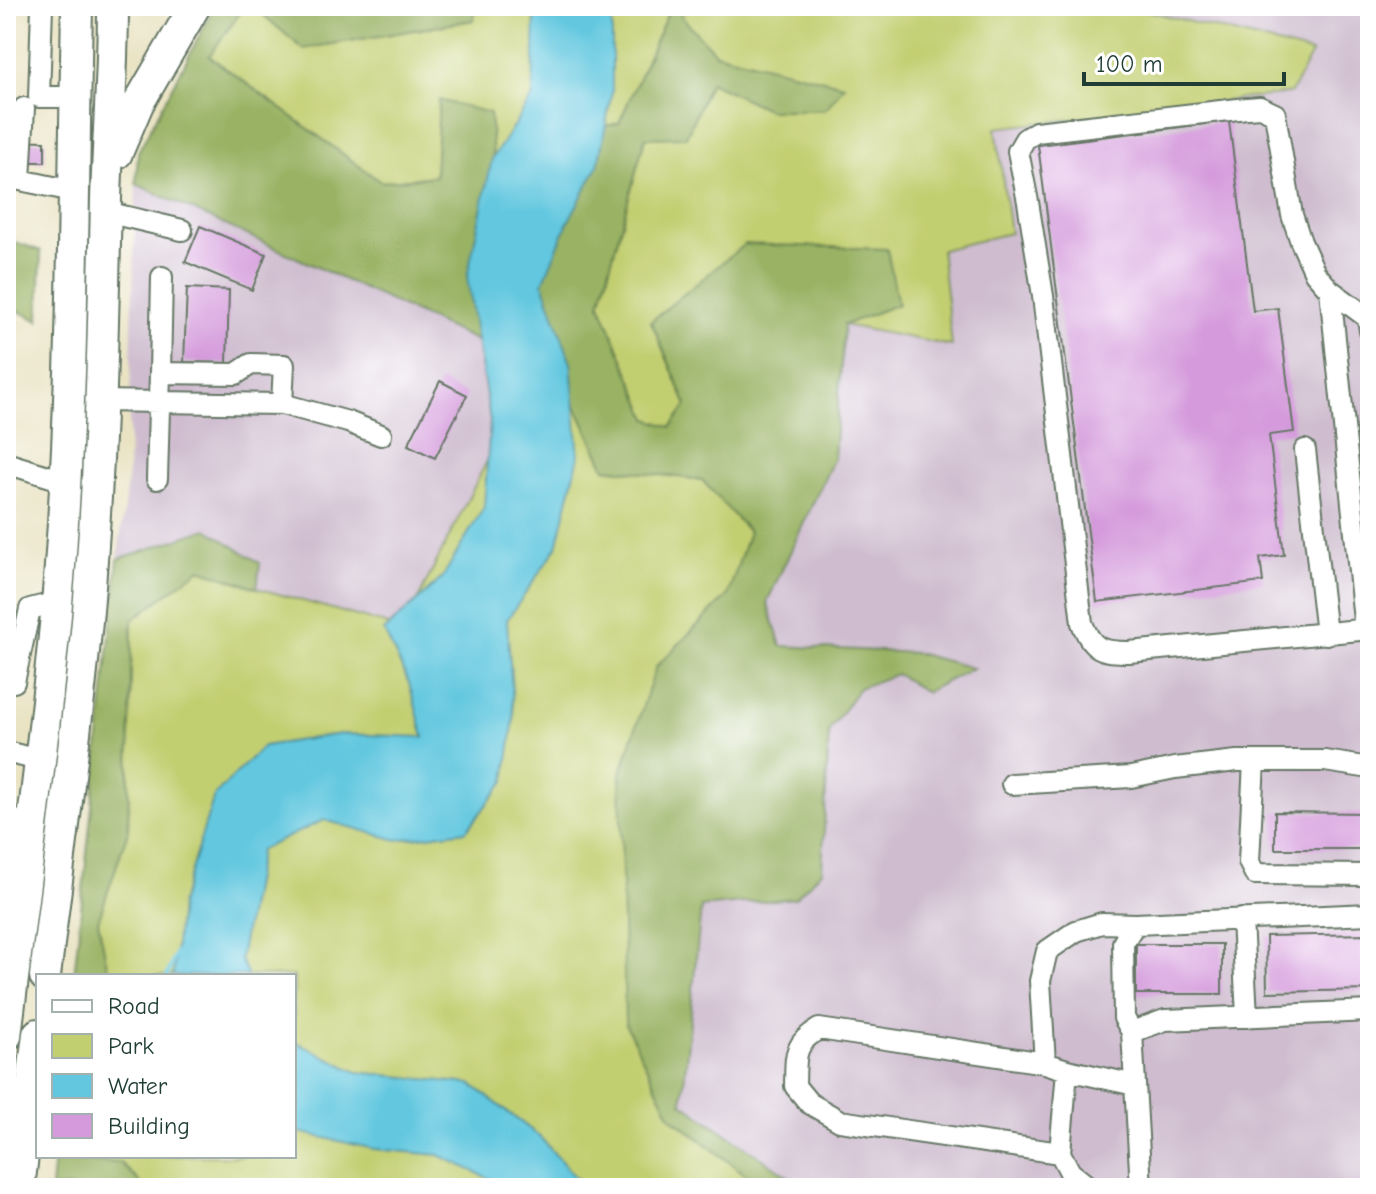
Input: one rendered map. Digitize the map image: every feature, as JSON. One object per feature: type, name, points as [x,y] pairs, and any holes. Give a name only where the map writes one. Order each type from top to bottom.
[{"type":"highway","points":[[6,1036],[19,821],[39,760],[57,602],[69,367],[77,6]]},
{"type":"highway","points":[[45,974],[88,610],[101,401],[113,6]]},
{"type":"highway","points":[[107,177],[138,104],[195,6]]},
{"type":"highway","points":[[19,1188],[36,1050]]},
{"type":"street","points":[[42,6],[31,102],[22,137],[20,180],[73,191]]},
{"type":"street","points":[[6,120],[31,102],[75,97]]},
{"type":"street","points":[[1330,290],[1368,629],[1129,652],[1098,649],[1088,638],[1082,623],[1043,296],[1018,151],[1025,139],[1036,132],[1260,107],[1275,114],[1292,215],[1301,242],[1315,273],[1330,290],[1368,318],[1370,331]]},
{"type":"street","points":[[106,212],[182,230]]},
{"type":"street","points":[[157,479],[162,277]]},
{"type":"street","points":[[160,373],[236,374],[251,364],[284,365],[282,404]]},
{"type":"street","points":[[101,401],[282,404],[348,422],[381,435]]},
{"type":"street","points":[[1305,450],[1326,634]]},
{"type":"street","points":[[6,463],[64,481]]},
{"type":"street","points":[[50,672],[12,673],[30,609],[57,602]]},
{"type":"street","points":[[6,752],[39,760]]},
{"type":"street","points":[[1012,784],[1131,777],[1237,761],[1325,761],[1370,768]]},
{"type":"street","points":[[1254,761],[1249,862],[1255,874],[1370,875]]},
{"type":"street","points":[[1045,1063],[1040,981],[1047,951],[1076,931],[1102,923],[1370,914]]},
{"type":"street","points":[[1242,919],[1247,1017]]},
{"type":"street","points":[[1135,924],[1123,943],[1124,1018],[1132,1032],[1141,1188]]},
{"type":"street","points":[[1132,1032],[1165,1020],[1370,1011]]},
{"type":"street","points":[[1060,1153],[840,1121],[809,1103],[795,1086],[796,1055],[803,1037],[819,1029],[1045,1063],[1135,1085]]},
{"type":"street","points":[[1067,1070],[1060,1153],[1070,1172],[1090,1188]]},
{"type":"shaded area","points":[[730,6],[1370,6],[1370,1188],[728,1188],[718,1128],[682,1104],[694,979],[671,842],[693,608]]},
{"type":"shaded area","points":[[136,184],[482,343],[502,394],[490,455],[403,629],[257,588],[260,563],[207,529],[118,559],[128,472]]},
{"type":"green space","points":[[215,6],[245,6],[209,56],[381,182],[435,176],[439,100],[490,113],[493,157],[528,144],[619,123],[671,6],[689,6],[681,16],[715,53],[844,85],[825,110],[769,110],[710,82],[686,137],[645,138],[600,304],[648,419],[671,427],[687,405],[651,321],[745,244],[887,249],[898,304],[844,325],[834,458],[767,602],[781,646],[916,653],[973,668],[926,692],[896,674],[859,688],[829,731],[822,871],[795,898],[701,907],[682,1103],[805,1188],[763,1188],[671,1117],[625,1023],[620,775],[656,667],[728,595],[749,532],[702,480],[605,468],[575,404],[482,343],[136,184],[138,152]]},
{"type":"green space","points":[[245,6],[253,6],[303,49],[473,20],[478,6],[671,6],[619,123],[529,144],[492,157],[440,101],[435,176],[381,182],[209,56]]},
{"type":"green space","points":[[253,6],[478,6],[473,20],[303,49]]},
{"type":"green space","points":[[689,6],[1128,6],[1312,53],[1291,93],[996,128],[1010,233],[941,250],[952,346],[844,325],[651,321],[687,406],[671,427],[648,419],[600,304],[645,137],[686,136],[710,82],[769,110],[843,85],[715,53],[680,16]]},
{"type":"green space","points":[[6,239],[41,251],[39,321],[6,305]]},
{"type":"green space","points":[[482,343],[575,404],[605,468],[702,480],[749,532],[728,595],[656,667],[671,1117],[763,1188],[145,1188],[121,1163],[77,1161],[79,1158],[296,1158],[296,974],[109,974],[98,921],[128,831],[132,620],[200,569],[403,629],[490,455],[502,394]]},
{"type":"green space","points":[[207,529],[260,563],[257,588],[200,569],[132,620],[128,831],[98,921],[109,974],[74,974],[118,559]]},
{"type":"green space","points":[[54,1158],[80,1158],[78,1161],[121,1163],[145,1188],[51,1188]]},
{"type":"water","points":[[535,6],[608,6],[612,20],[612,92],[598,166],[568,222],[543,283],[571,363],[579,456],[557,547],[507,620],[514,719],[505,781],[466,831],[397,840],[324,820],[260,850],[240,959],[247,974],[173,974],[180,905],[214,796],[263,746],[340,734],[424,737],[409,683],[384,631],[442,578],[484,507],[490,421],[467,277],[492,159],[533,96]]},
{"type":"water","points":[[296,1042],[357,1072],[471,1084],[539,1136],[585,1188],[509,1188],[439,1155],[374,1149],[296,1131]]},
{"type":"building","points":[[6,6],[12,6],[11,68],[6,68]]},
{"type":"building","points":[[1229,121],[1253,311],[1278,308],[1294,432],[1269,435],[1284,555],[1260,558],[1263,582],[1097,602],[1038,145]]},
{"type":"building","points":[[6,140],[45,141],[45,162],[6,162]]},
{"type":"building","points":[[200,226],[266,254],[252,290],[185,262]]},
{"type":"building","points":[[187,288],[229,290],[227,363],[184,362]]},
{"type":"building","points":[[440,381],[467,395],[435,458],[408,445]]},
{"type":"building","points":[[1275,812],[1370,813],[1370,849],[1275,849]]},
{"type":"building","points":[[1370,934],[1370,990],[1267,992],[1266,936]]},
{"type":"building","points":[[1136,944],[1222,944],[1222,994],[1136,994]]},
{"type":"building","points":[[1370,1183],[1370,1188],[1250,1188],[1250,1185]]},
{"type":"waterway","points":[[168,974],[176,952]]}]
